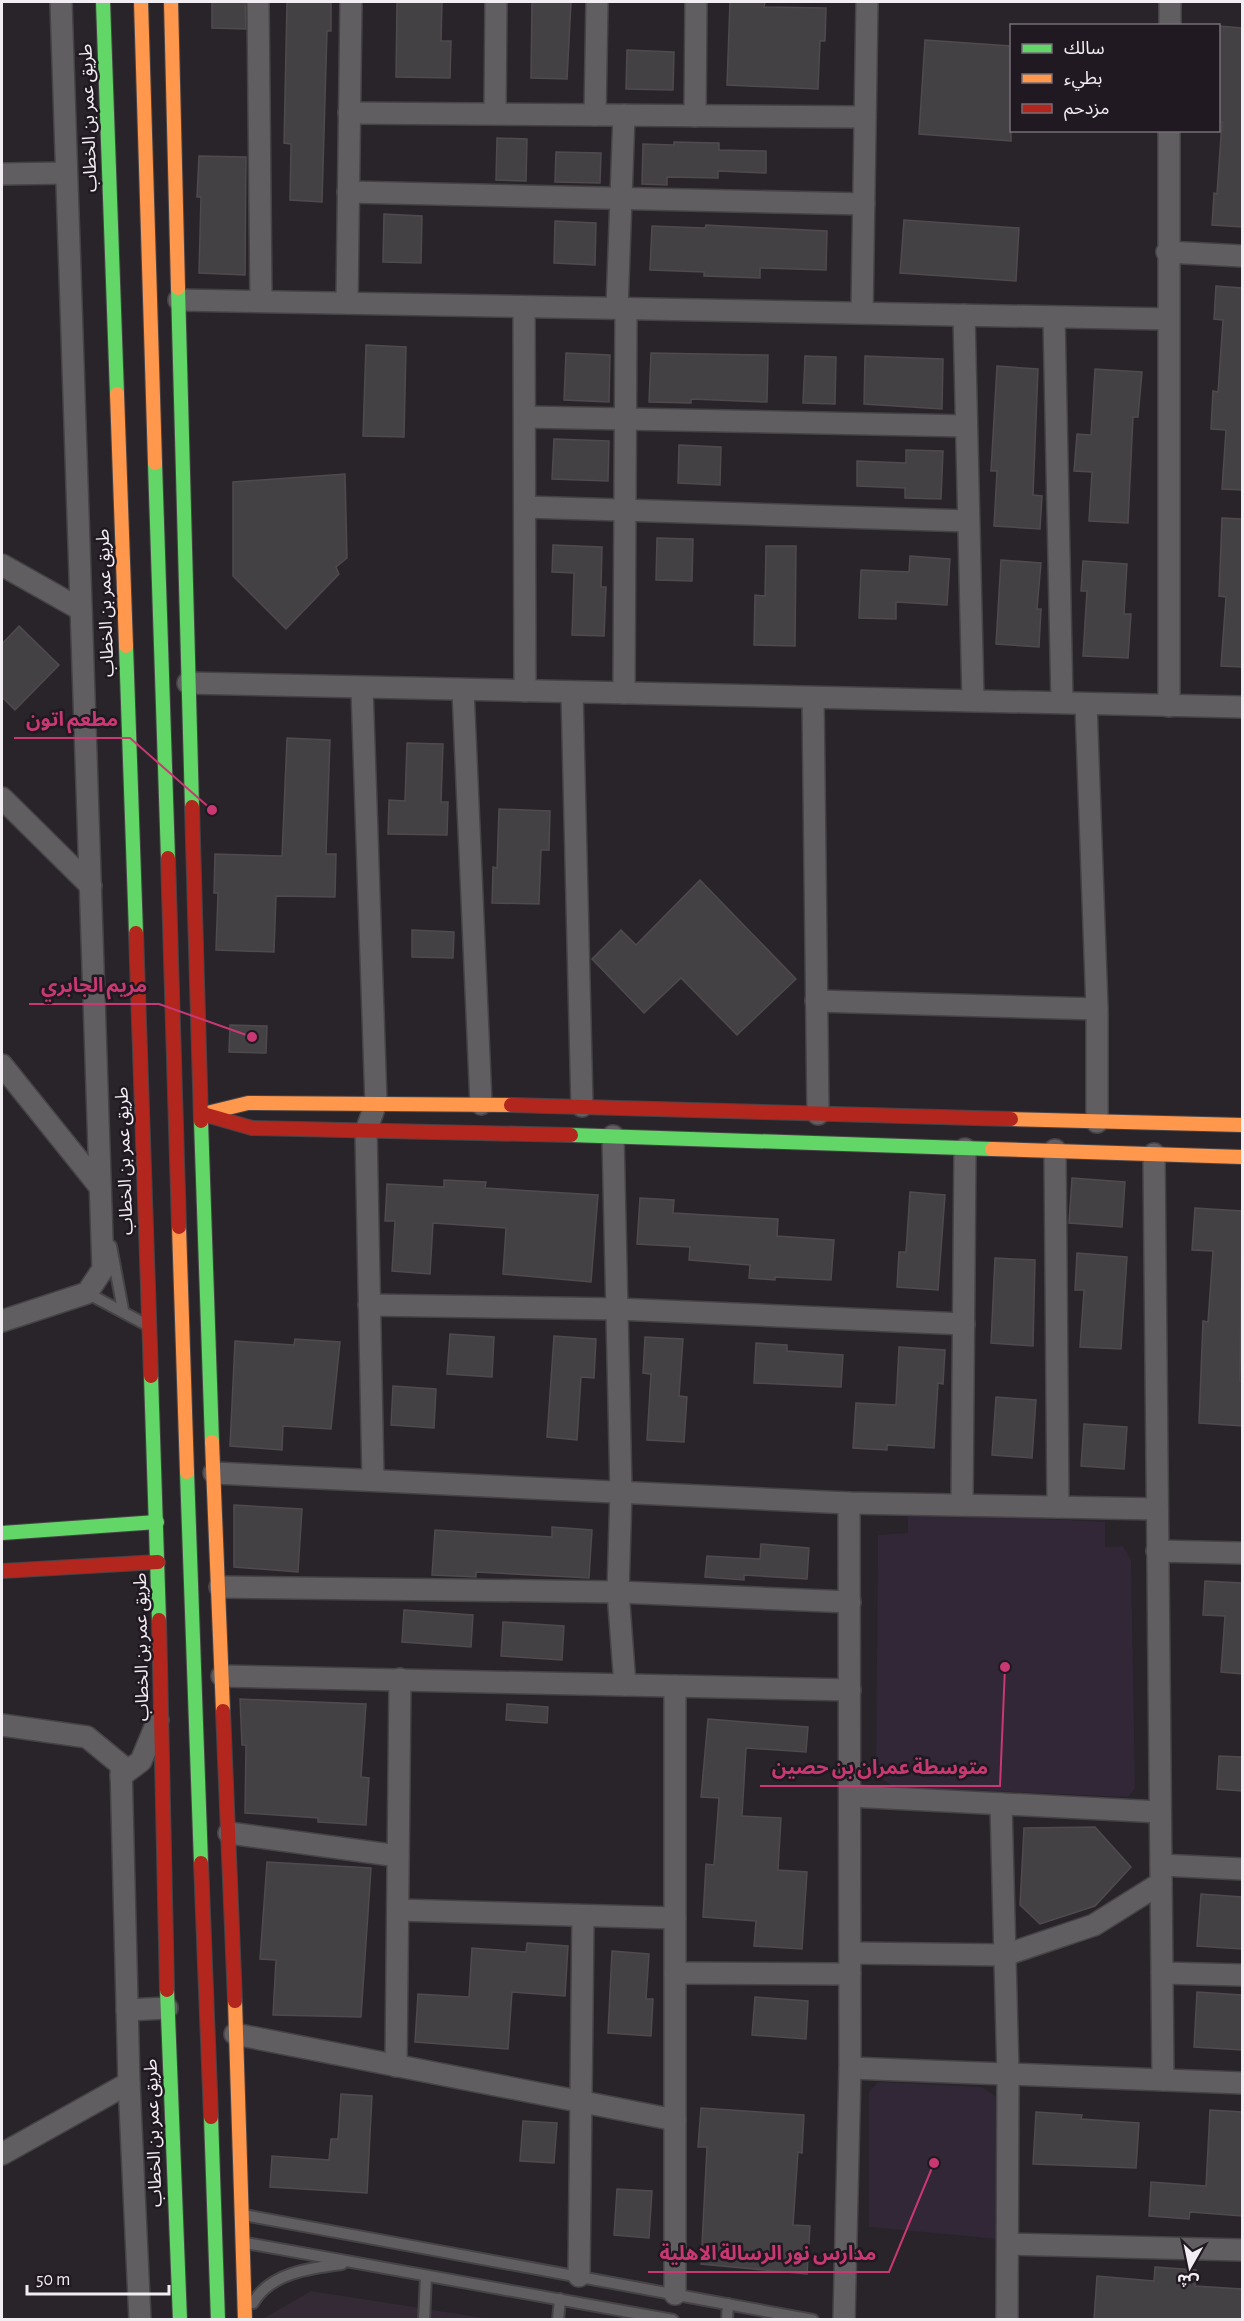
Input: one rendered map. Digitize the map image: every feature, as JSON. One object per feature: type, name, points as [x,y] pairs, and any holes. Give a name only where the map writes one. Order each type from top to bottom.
[{"type":"street","points":[[2,1321],[87,1293],[103,1269],[61,2]]},
{"type":"street","name":"طريق عمر بن الخطاب","points":[[103,2],[157,1522],[167,2008],[180,2319]]},
{"type":"street","points":[[141,2],[181,1285],[218,2319]]},
{"type":"street","points":[[171,2],[193,888],[245,2319]]},
{"type":"street","points":[[258,2],[261,301]]},
{"type":"street","points":[[346,303],[351,2]]},
{"type":"street","points":[[495,114],[496,2]]},
{"type":"street","points":[[595,115],[597,2]]},
{"type":"street","points":[[695,116],[696,2]]},
{"type":"street","points":[[862,313],[867,2]]},
{"type":"street","points":[[1170,2],[1170,24]]},
{"type":"street","points":[[349,113],[865,117]]},
{"type":"street","points":[[624,115],[621,199],[626,420],[624,693]]},
{"type":"street","points":[[1169,132],[1167,319],[1169,706]]},
{"type":"street","points":[[2,174],[66,173]]},
{"type":"street","points":[[348,192],[864,204]]},
{"type":"street","points":[[1167,252],[1242,256]]},
{"type":"street","points":[[179,300],[1167,319]]},
{"type":"street","points":[[524,308],[525,691]]},
{"type":"street","points":[[964,315],[973,700]]},
{"type":"street","points":[[1054,316],[1062,702]]},
{"type":"street","points":[[526,417],[966,426]]},
{"type":"street","points":[[525,507],[968,521]]},
{"type":"street","points":[[158,537],[186,572]]},
{"type":"street","points":[[2,566],[80,609]]},
{"type":"street","points":[[188,683],[1242,707]]},
{"type":"street","points":[[362,688],[376,1103],[366,1131],[373,1479]]},
{"type":"street","points":[[463,690],[481,1104]]},
{"type":"street","points":[[572,693],[582,1106]]},
{"type":"street","points":[[813,698],[818,1113]]},
{"type":"street","points":[[1086,704],[1096,1009],[1097,1122]]},
{"type":"street","points":[[2,798],[91,886]]},
{"type":"street","points":[[816,1001],[1096,1009]]},
{"type":"street","points":[[2,1065],[100,1187]]},
{"type":"street","points":[[203,1114],[248,1103],[481,1104],[1242,1125]]},
{"type":"street","points":[[203,1114],[252,1128],[613,1136],[1242,1157]]},
{"type":"street","points":[[613,1136],[621,1491],[618,1593],[625,1684]]},
{"type":"street","points":[[962,1505],[966,1149]]},
{"type":"street","points":[[1055,1150],[1058,1507]]},
{"type":"street","points":[[1154,1154],[1163,2080]]},
{"type":"street","points":[[181,1285],[204,1161]]},
{"type":"street","points":[[369,1305],[617,1309],[964,1324]]},
{"type":"street","points":[[214,1473],[849,1503],[1157,1509]]},
{"type":"street","points":[[844,2319],[850,2068],[849,1503]]},
{"type":"street","points":[[2,1533],[157,1522]]},
{"type":"street","points":[[1157,1551],[1242,1553]]},
{"type":"street","points":[[2,1571],[158,1562]]},
{"type":"street","points":[[220,1587],[618,1593],[849,1602]]},
{"type":"street","points":[[222,1676],[850,1690]]},
{"type":"street","points":[[396,2066],[400,1679]]},
{"type":"street","points":[[675,1686],[675,2294]]},
{"type":"street","points":[[121,1776],[141,1761],[161,1712]]},
{"type":"street","points":[[2,1725],[87,1737],[121,1765],[129,2083],[140,2319]]},
{"type":"street","points":[[850,1796],[1160,1812]]},
{"type":"street","points":[[1001,1804],[1008,2074],[1007,2319]]},
{"type":"street","points":[[229,1833],[398,1856]]},
{"type":"street","points":[[850,1953],[1005,1955],[1094,1925],[1161,1874],[1242,1869]]},
{"type":"street","points":[[398,1910],[675,1918]]},
{"type":"street","points":[[579,2276],[583,1916]]},
{"type":"street","points":[[675,1973],[850,1974]]},
{"type":"street","points":[[1162,1973],[1242,1975]]},
{"type":"street","points":[[127,2010],[167,2008]]},
{"type":"street","points":[[235,2034],[675,2120]]},
{"type":"street","points":[[850,2068],[1242,2083]]},
{"type":"street","points":[[2,2154],[129,2083]]},
{"type":"street","points":[[1008,2244],[1242,2250]]},
{"type":"lane","points":[[100,1187],[123,1310]]},
{"type":"lane","points":[[87,1293],[123,1310],[149,1326]]},
{"type":"lane","points":[[242,2215],[813,2319]]},
{"type":"lane","points":[[243,2243],[673,2319]]},
{"type":"lane","points":[[245,2319],[260,2291],[284,2277],[314,2267],[356,2263]]},
{"type":"lane","points":[[424,2319],[426,2276]]},
{"type":"lane","points":[[558,2319],[560,2299]]},
{"type":"lane","points":[[727,2319],[728,2304]]},
{"type":"shaded area","points":[[908,1512],[1105,1522],[1105,1547],[1123,1546],[1131,1560],[1135,1788],[1128,1797],[894,1787],[876,1775],[878,1535],[908,1533]]},
{"type":"shaded area","points":[[878,2082],[982,2087],[1000,2100],[998,2239],[869,2227],[869,2092]]},
{"type":"shaded area","points":[[311,2291],[490,2319],[261,2320]]},
{"type":"building","points":[[212,2],[245,2],[246,29],[212,28]]},
{"type":"building","points":[[287,2],[331,2],[331,31],[327,31],[322,202],[290,200],[291,144],[284,143]]},
{"type":"building","points":[[397,2],[442,2],[441,41],[451,41],[450,78],[396,77]]},
{"type":"building","points":[[532,2],[571,2],[567,79],[531,78]]},
{"type":"building","points":[[730,2],[765,2],[764,7],[826,8],[825,41],[820,41],[818,89],[727,85]]},
{"type":"building","points":[[1220,26],[1242,28],[1242,227],[1212,225],[1214,193],[1217,194],[1222,122],[1220,122]]},
{"type":"building","points":[[925,40],[1010,46],[1011,141],[919,134]]},
{"type":"building","points":[[627,50],[674,52],[673,90],[626,89]]},
{"type":"building","points":[[497,138],[527,139],[526,181],[496,180]]},
{"type":"building","points":[[674,142],[719,143],[719,150],[766,151],[766,173],[718,171],[718,178],[667,177],[667,185],[642,184],[643,144],[674,145]]},
{"type":"building","points":[[556,152],[601,153],[600,183],[555,182]]},
{"type":"building","points":[[199,156],[246,157],[245,275],[199,273],[201,197],[197,197]]},
{"type":"building","points":[[384,214],[422,216],[421,263],[383,262]]},
{"type":"building","points":[[904,220],[1019,228],[1016,281],[900,273]]},
{"type":"building","points":[[555,221],[596,223],[595,265],[554,263]]},
{"type":"building","points":[[706,225],[827,231],[826,270],[760,268],[760,278],[704,276],[704,272],[650,270],[652,226],[705,228]]},
{"type":"building","points":[[1216,286],[1242,288],[1242,490],[1222,489],[1226,430],[1211,429],[1213,391],[1218,392],[1223,320],[1214,319]]},
{"type":"building","points":[[366,345],[406,347],[404,437],[363,436]]},
{"type":"building","points":[[566,353],[610,355],[609,402],[564,400]]},
{"type":"building","points":[[651,353],[768,355],[767,402],[691,399],[691,403],[649,402]]},
{"type":"building","points":[[805,356],[836,357],[835,404],[803,403]]},
{"type":"building","points":[[865,356],[943,359],[942,409],[864,404]]},
{"type":"building","points":[[997,366],[1038,369],[1033,495],[1042,496],[1040,529],[994,526],[997,471],[991,471]]},
{"type":"building","points":[[1095,369],[1142,372],[1138,417],[1133,417],[1128,523],[1089,521],[1092,472],[1074,471],[1077,434],[1091,435]]},
{"type":"building","points":[[554,439],[609,441],[608,481],[552,479]]},
{"type":"building","points":[[679,445],[721,447],[720,485],[678,483]]},
{"type":"building","points":[[906,450],[943,451],[941,499],[905,498],[905,488],[857,486],[857,461],[906,463]]},
{"type":"building","points":[[345,474],[347,558],[336,567],[339,574],[286,629],[233,576],[233,482]]},
{"type":"building","points":[[1222,518],[1242,519],[1242,667],[1221,666],[1226,597],[1219,596]]},
{"type":"building","points":[[657,538],[693,539],[692,581],[656,580]]},
{"type":"building","points":[[553,545],[602,547],[601,587],[606,587],[604,636],[572,635],[574,573],[552,572]]},
{"type":"building","points":[[766,546],[796,546],[795,646],[754,645],[755,595],[765,596]]},
{"type":"building","points":[[910,556],[950,559],[947,605],[896,602],[896,619],[859,618],[861,570],[909,572]]},
{"type":"building","points":[[1001,560],[1041,563],[1037,609],[1041,609],[1039,647],[996,644]]},
{"type":"building","points":[[1083,561],[1127,564],[1124,614],[1131,614],[1128,658],[1083,656],[1087,591],[1081,591]]},
{"type":"building","points":[[19,626],[59,665],[15,710],[2,697],[2,644]]},
{"type":"building","points":[[287,738],[330,740],[326,854],[336,854],[335,897],[276,896],[274,952],[216,950],[218,893],[214,893],[215,854],[282,856]]},
{"type":"building","points":[[407,743],[443,744],[441,802],[448,802],[447,835],[388,834],[389,800],[405,801]]},
{"type":"building","points":[[499,809],[550,811],[549,850],[541,850],[539,904],[492,903],[493,867],[497,868]]},
{"type":"building","points":[[700,880],[796,979],[737,1035],[681,978],[644,1013],[592,959],[621,930],[636,945]]},
{"type":"building","points":[[412,930],[454,932],[453,958],[412,957]]},
{"type":"building","points":[[230,1025],[267,1026],[266,1053],[229,1052]]},
{"type":"building","points":[[1072,1178],[1125,1182],[1122,1227],[1069,1223]]},
{"type":"building","points":[[444,1180],[486,1182],[485,1188],[598,1195],[591,1282],[503,1274],[506,1228],[433,1223],[430,1274],[392,1271],[395,1221],[385,1221],[387,1184],[444,1187]]},
{"type":"building","points":[[910,1192],[945,1195],[938,1290],[897,1287],[899,1252],[906,1252]]},
{"type":"building","points":[[640,1198],[674,1200],[673,1213],[778,1219],[777,1236],[834,1240],[831,1280],[749,1278],[750,1265],[689,1260],[690,1247],[637,1244]]},
{"type":"building","points":[[1195,1208],[1242,1211],[1240,1381],[1242,1381],[1242,1426],[1199,1423],[1203,1321],[1208,1322],[1213,1251],[1192,1250]]},
{"type":"building","points":[[1077,1253],[1127,1257],[1121,1349],[1080,1347],[1084,1290],[1075,1290]]},
{"type":"building","points":[[995,1258],[1035,1260],[1033,1346],[991,1343]]},
{"type":"building","points":[[450,1334],[494,1337],[492,1377],[447,1374]]},
{"type":"building","points":[[554,1336],[596,1339],[594,1378],[581,1377],[577,1440],[547,1437]]},
{"type":"building","points":[[645,1337],[683,1339],[679,1396],[687,1397],[684,1442],[647,1440],[651,1374],[643,1373]]},
{"type":"building","points":[[295,1339],[340,1342],[331,1429],[283,1426],[282,1450],[230,1446],[235,1341],[294,1345]]},
{"type":"building","points":[[756,1343],[787,1345],[787,1351],[843,1355],[841,1387],[754,1383]]},
{"type":"building","points":[[899,1347],[945,1350],[943,1384],[938,1383],[934,1448],[887,1445],[887,1450],[853,1448],[856,1403],[896,1405]]},
{"type":"building","points":[[393,1386],[436,1389],[434,1428],[391,1425]]},
{"type":"building","points":[[996,1397],[1036,1400],[1032,1458],[992,1455]]},
{"type":"building","points":[[1084,1424],[1127,1427],[1124,1469],[1081,1466]]},
{"type":"building","points":[[234,1505],[302,1509],[298,1572],[234,1567]]},
{"type":"building","points":[[552,1527],[592,1530],[589,1578],[476,1572],[476,1577],[432,1575],[435,1530],[552,1537]]},
{"type":"building","points":[[761,1544],[809,1548],[807,1579],[744,1575],[744,1580],[705,1577],[707,1556],[760,1559]]},
{"type":"building","points":[[1205,1581],[1242,1583],[1242,1674],[1221,1672],[1225,1616],[1203,1615]]},
{"type":"building","points":[[404,1610],[473,1615],[471,1647],[402,1642]]},
{"type":"building","points":[[503,1622],[564,1626],[562,1660],[501,1656]]},
{"type":"building","points":[[240,1699],[366,1704],[361,1777],[369,1778],[366,1825],[318,1822],[318,1818],[245,1813],[246,1745],[242,1745]]},
{"type":"building","points":[[507,1704],[548,1707],[547,1723],[506,1720]]},
{"type":"building","points":[[708,1719],[808,1727],[806,1752],[746,1748],[742,1816],[781,1818],[778,1870],[807,1872],[802,1949],[754,1946],[756,1921],[703,1917],[706,1864],[714,1865],[719,1798],[701,1797]]},
{"type":"building","points":[[1219,1756],[1242,1757],[1242,1791],[1217,1789]]},
{"type":"building","points":[[1095,1827],[1131,1867],[1095,1906],[1040,1924],[1020,1905],[1024,1828]]},
{"type":"building","points":[[267,1862],[371,1868],[361,2017],[273,2015],[276,1960],[260,1959]]},
{"type":"building","points":[[1201,1894],[1242,1897],[1242,1949],[1197,1946]]},
{"type":"building","points":[[527,1943],[568,1946],[565,1996],[512,1992],[508,2049],[415,2042],[418,1994],[469,1997],[472,1948],[526,1952]]},
{"type":"building","points":[[612,1951],[649,1954],[646,1999],[653,1999],[651,2036],[608,2033]]},
{"type":"building","points":[[1197,1992],[1242,1995],[1242,2050],[1194,2047]]},
{"type":"building","points":[[755,1997],[808,2001],[806,2039],[752,2035]]},
{"type":"building","points":[[341,2094],[372,2096],[367,2193],[270,2187],[272,2156],[329,2160],[331,2139],[338,2139]]},
{"type":"building","points":[[701,2108],[804,2115],[802,2153],[798,2152],[793,2225],[810,2226],[807,2274],[701,2264],[707,2147],[698,2147]]},
{"type":"building","points":[[1210,2110],[1242,2112],[1242,2216],[1190,2212],[1189,2219],[1149,2216],[1151,2182],[1206,2186]]},
{"type":"building","points":[[1036,2112],[1082,2115],[1081,2119],[1139,2123],[1136,2168],[1033,2164]]},
{"type":"building","points":[[523,2121],[557,2123],[554,2163],[520,2161]]},
{"type":"building","points":[[617,2189],[652,2191],[649,2238],[614,2235]]},
{"type":"building","points":[[1155,2267],[1196,2270],[1195,2286],[1242,2289],[1242,2319],[1094,2319],[1097,2276],[1154,2281]]},
{"type":"traffic: fast","points":[[103,2],[117,394]]},
{"type":"traffic: fast","points":[[178,288],[192,807]]},
{"type":"traffic: fast","points":[[155,463],[168,858]]},
{"type":"traffic: fast","points":[[126,646],[136,933]]},
{"type":"traffic: fast","points":[[201,1121],[212,1442]]},
{"type":"traffic: fast","points":[[571,1135],[992,1149]]},
{"type":"traffic: fast","points":[[151,1376],[159,1620]]},
{"type":"traffic: fast","points":[[187,1472],[201,1863]]},
{"type":"traffic: fast","points":[[2,1533],[157,1522]]},
{"type":"traffic: fast","points":[[167,1990],[180,2320]]},
{"type":"traffic: fast","points":[[211,2117],[218,2320]]},
{"type":"traffic: slow","points":[[141,2],[155,463]]},
{"type":"traffic: slow","points":[[171,2],[178,288]]},
{"type":"traffic: slow","points":[[117,394],[126,646]]},
{"type":"traffic: slow","points":[[203,1114],[248,1103],[511,1105]]},
{"type":"traffic: slow","points":[[1011,1119],[1242,1125]]},
{"type":"traffic: slow","points":[[992,1149],[1242,1157]]},
{"type":"traffic: slow","points":[[179,1227],[187,1472]]},
{"type":"traffic: slow","points":[[212,1442],[223,1711]]},
{"type":"traffic: slow","points":[[235,2001],[245,2320]]},
{"type":"traffic: jam","points":[[192,807],[201,1121]]},
{"type":"traffic: jam","points":[[168,858],[179,1227]]},
{"type":"traffic: jam","points":[[136,933],[151,1376]]},
{"type":"traffic: jam","points":[[511,1105],[1011,1119]]},
{"type":"traffic: jam","points":[[203,1114],[252,1128],[571,1135]]},
{"type":"traffic: jam","points":[[2,1571],[158,1562]]},
{"type":"traffic: jam","points":[[159,1620],[167,1990]]},
{"type":"traffic: jam","points":[[223,1711],[235,2001]]},
{"type":"traffic: jam","points":[[201,1863],[211,2117]]},
{"type":"place","name":"مطعم اتون","points":[[212,810]]},
{"type":"place","name":"مريم الجابري","points":[[252,1037]]},
{"type":"place","name":"متوسطة عمران بن حصين","points":[[1005,1667]]},
{"type":"place","name":"مدارس نور الرسالة الاهلية","points":[[934,2163]]}]
